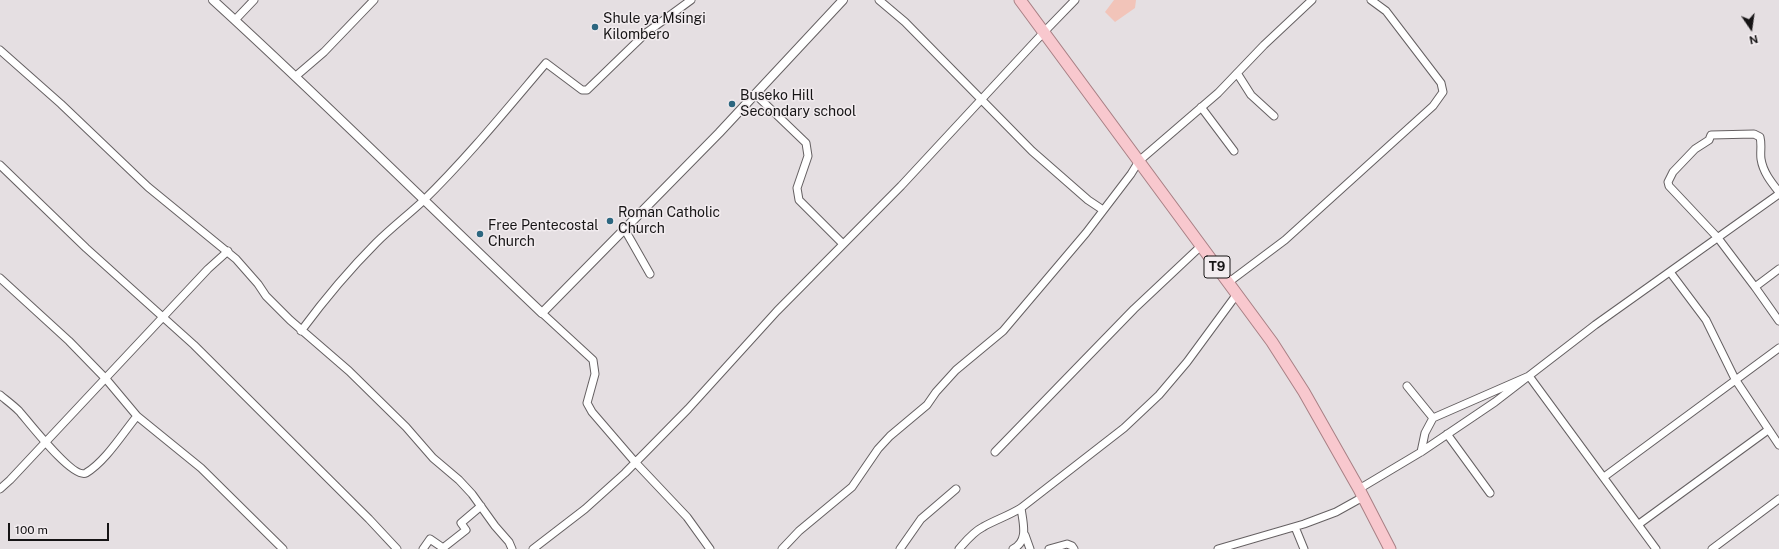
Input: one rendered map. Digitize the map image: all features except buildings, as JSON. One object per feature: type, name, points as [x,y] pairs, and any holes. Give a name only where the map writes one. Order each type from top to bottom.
[{"type":"highway","name":"T9","points":[[1020,0],[1272,342],[1304,392],[1361,493],[1390,549]]},
{"type":"street","points":[[213,0],[296,76],[423,200],[593,360],[595,374],[587,402],[592,412],[635,462],[687,517],[710,549]]},
{"type":"street","points":[[235,20],[254,0]]},
{"type":"street","points":[[296,76],[324,52],[374,0]]},
{"type":"street","points":[[301,331],[328,295],[376,243],[423,200],[510,105],[546,63],[582,90],[587,90],[646,33],[691,0]]},
{"type":"street","points":[[542,313],[625,230],[843,0]]},
{"type":"street","points":[[879,0],[905,22],[1036,154],[1088,200],[1103,210]]},
{"type":"street","points":[[533,549],[585,509],[635,462],[708,388],[777,311],[901,186],[1075,0]]},
{"type":"street","points":[[782,549],[799,531],[852,487],[878,449],[890,436],[927,405],[936,392],[956,370],[1002,331],[1086,233],[1131,174],[1138,161],[1218,93],[1312,0]]},
{"type":"street","points":[[1229,282],[1285,240],[1339,193],[1433,106],[1443,92],[1441,83],[1386,11],[1371,0]]},
{"type":"street","points":[[0,50],[56,99],[148,187],[228,252],[245,268],[266,296],[301,331],[334,358],[369,390],[406,427],[433,458],[459,480],[509,542],[512,549]]},
{"type":"street","points":[[1237,73],[1251,96],[1274,116]]},
{"type":"street","points":[[755,94],[806,143],[808,156],[797,188],[799,200],[843,244]]},
{"type":"street","points":[[1201,107],[1234,151]]},
{"type":"street","points":[[1218,549],[1295,527],[1336,512],[1361,493],[1495,402],[1595,325],[1718,238],[1779,193],[1769,180],[1763,166],[1760,137],[1754,134],[1711,135],[1709,140],[1695,150],[1673,172],[1668,182],[1669,186],[1718,238],[1779,321]]},
{"type":"street","points":[[0,165],[58,221],[194,345],[369,519],[397,549]]},
{"type":"street","points":[[625,230],[650,274]]},
{"type":"street","points":[[995,452],[1134,309],[1202,246]]},
{"type":"street","points":[[0,489],[164,318],[208,269],[228,252]]},
{"type":"street","points":[[1755,287],[1779,269]]},
{"type":"street","points":[[1670,272],[1706,320],[1735,379],[1779,445]]},
{"type":"street","points":[[0,278],[69,341],[106,379],[137,416],[202,468],[283,549]]},
{"type":"street","points":[[959,549],[968,539],[982,528],[1021,508],[1124,428],[1159,395],[1187,362],[1237,294]]},
{"type":"street","points":[[1604,477],[1779,348]]},
{"type":"street","points":[[1421,452],[1425,433],[1433,418],[1529,376]]},
{"type":"street","points":[[1529,376],[1656,549]]},
{"type":"street","points":[[1407,386],[1433,418]]},
{"type":"street","points":[[0,395],[17,409],[73,470],[80,474],[85,474],[102,460],[137,416]]},
{"type":"street","points":[[1638,524],[1768,430]]},
{"type":"street","points":[[1447,434],[1490,493]]},
{"type":"street","points":[[900,549],[921,519],[956,489]]},
{"type":"street","points":[[1712,549],[1779,499]]},
{"type":"street","points":[[423,549],[430,539],[443,549],[466,530],[461,523],[481,506]]},
{"type":"street","points":[[1021,508],[1025,535],[1030,549]]},
{"type":"street","points":[[1295,527],[1304,549]]},
{"type":"street","points":[[1013,549],[1018,547],[1025,535]]},
{"type":"street","points":[[1049,549],[1067,544],[1074,549]]},
{"type":"shaded area","points":[[1114,0],[1136,0],[1135,8],[1115,22],[1105,12]]},
{"type":"place","name":"Shule ya Msingi Kilombero","points":[[595,27]]},
{"type":"place","name":"Buseko Hill Secondary school","points":[[732,104]]},
{"type":"place","name":"Roman Catholic Church","points":[[610,221]]},
{"type":"place","name":"Free Pentecostal Church","points":[[480,234]]}]
